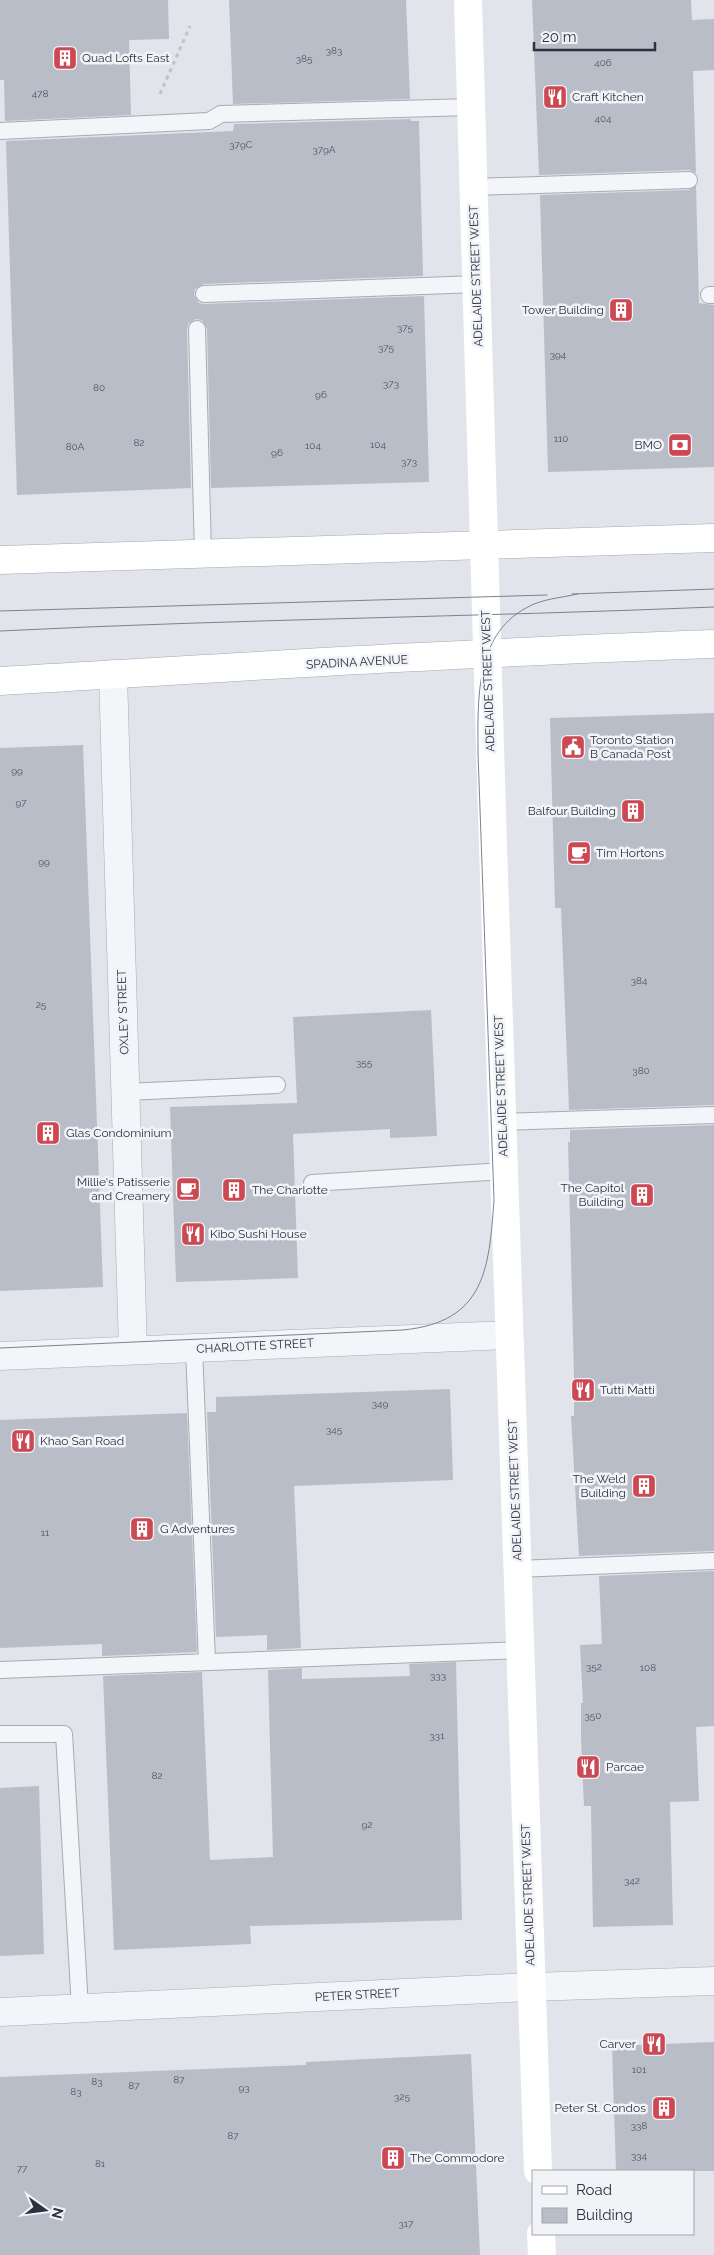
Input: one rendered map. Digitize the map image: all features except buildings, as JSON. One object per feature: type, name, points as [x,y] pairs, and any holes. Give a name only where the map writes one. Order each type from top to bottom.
[{"type":"main road","name":"ADELAIDE STREET WEST","points":[[468,0],[502,1122],[538,2170]]},
{"type":"main road","points":[[0,560],[714,538]]},
{"type":"main road","name":"SPADINA AVENUE","points":[[0,681],[487,653],[714,644]]},
{"type":"main road","points":[[541,2235],[542,2255]]},
{"type":"street","name":"OXLEY STREET","points":[[113,674],[133,1350]]},
{"type":"street","name":"CHARLOTTE STREET","points":[[0,1356],[509,1335]]},
{"type":"street","name":"PETER STREET","points":[[0,2012],[531,1986],[714,1981]]},
{"type":"lane","points":[[0,131],[209,121],[222,114],[471,107]]},
{"type":"lane","points":[[474,187],[689,180]]},
{"type":"lane","points":[[204,294],[477,284]]},
{"type":"lane","points":[[197,329],[203,553]]},
{"type":"lane","points":[[126,1092],[277,1086]]},
{"type":"lane","points":[[502,1122],[714,1115]]},
{"type":"lane","points":[[312,1183],[504,1172]]},
{"type":"lane","points":[[194,1348],[206,1661]]},
{"type":"lane","points":[[517,1569],[714,1561]]},
{"type":"lane","points":[[0,1670],[520,1650]]},
{"type":"lane","points":[[0,1734],[64,1734],[80,2008]]},
{"type":"tram line","points":[[572,594],[714,589]]},
{"type":"tram line","points":[[0,1348],[403,1330],[430,1325],[451,1316],[467,1304],[477,1288],[485,1269],[494,1200],[478,753],[479,692],[482,672],[488,653],[497,635],[509,620],[526,608],[538,603],[578,594]]},
{"type":"tram line","points":[[0,611],[547,595]]},
{"type":"tram line","points":[[0,631],[714,607]]},
{"type":"place","name":"Quad Lofts East","points":[[65,58]]},
{"type":"place","name":"Craft Kitchen","points":[[555,97]]},
{"type":"place","name":"Tower Building","points":[[621,310]]},
{"type":"place","name":"BMO","points":[[680,445]]},
{"type":"place","name":"Toronto Station B Canada Post","points":[[573,747]]},
{"type":"place","name":"Balfour Building","points":[[633,811]]},
{"type":"place","name":"Tim Hortons","points":[[579,853]]},
{"type":"place","name":"Glas Condominium","points":[[48,1133]]},
{"type":"place","name":"Millie's Patisserie and Creamery","points":[[188,1189]]},
{"type":"place","name":"The Charlotte","points":[[234,1190]]},
{"type":"place","name":"The Capitol Building","points":[[642,1195]]},
{"type":"place","name":"Kibo Sushi House","points":[[193,1234]]},
{"type":"place","name":"Tutti Matti","points":[[583,1390]]},
{"type":"place","name":"Khao San Road","points":[[23,1441]]},
{"type":"place","name":"The Weld Building","points":[[644,1486]]},
{"type":"place","name":"G Adventures","points":[[142,1529]]},
{"type":"place","name":"Parcae","points":[[588,1767]]},
{"type":"place","name":"Carver","points":[[654,2044]]},
{"type":"place","name":"Peter St. Condos","points":[[664,2108]]},
{"type":"place","name":"The Commodore","points":[[393,2158]]}]
